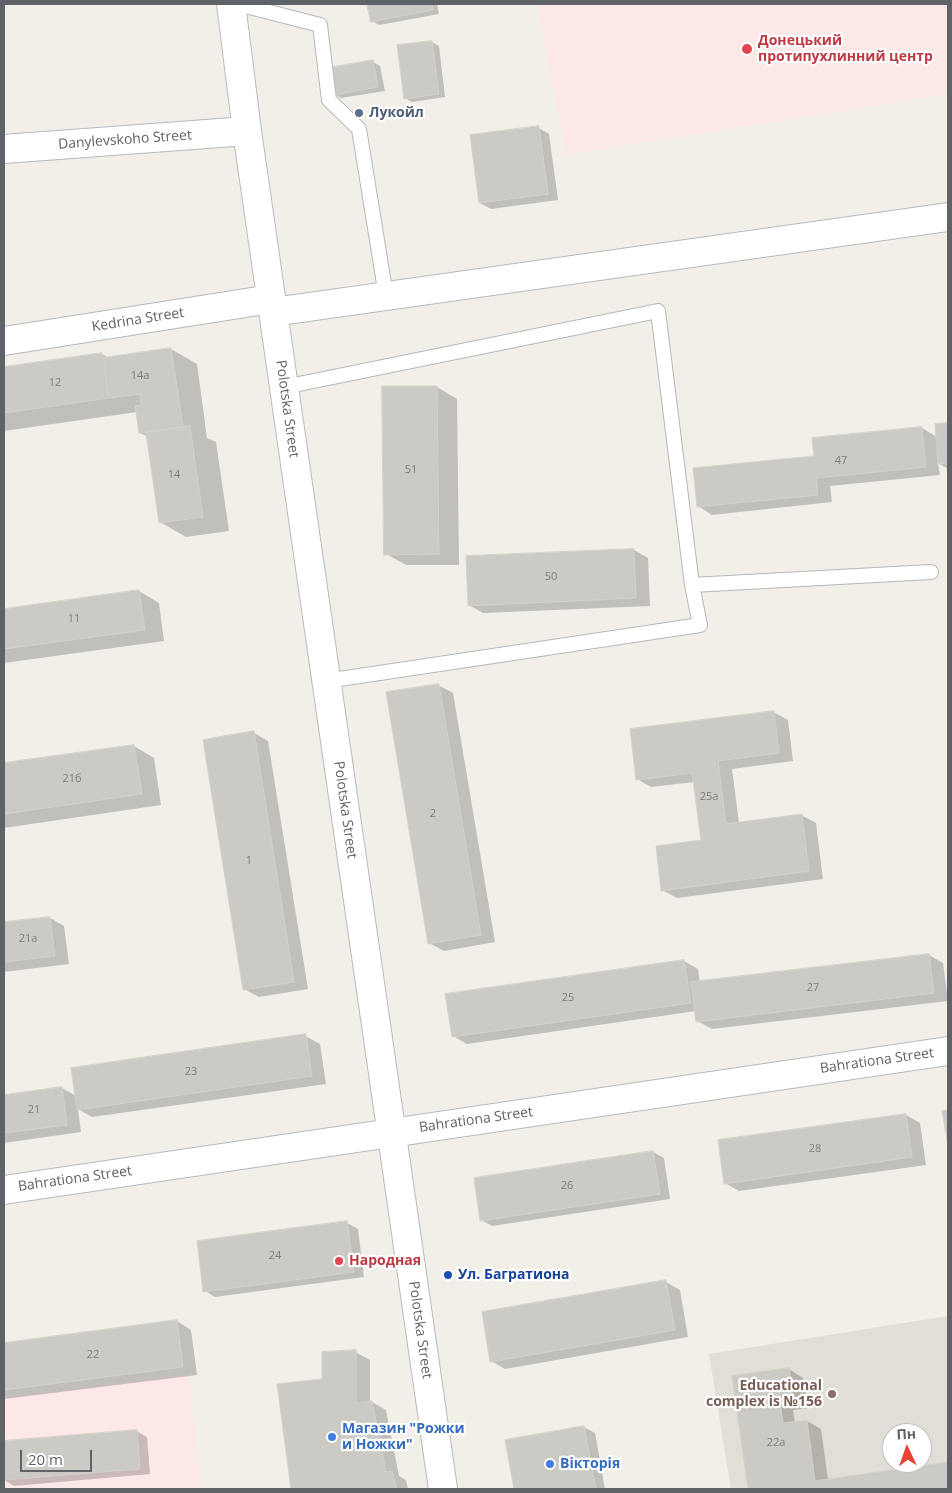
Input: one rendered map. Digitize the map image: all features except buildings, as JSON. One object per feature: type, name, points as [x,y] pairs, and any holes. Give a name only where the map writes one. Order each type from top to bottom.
[{"type":"street","name":"Polotska Street","points":[[230,4],[443,1489]]},
{"type":"street","name":"Danylevskoho Street","points":[[4,150],[247,131]]},
{"type":"street","name":"Kedrina Street","points":[[4,341],[272,305],[386,296],[948,217]]},
{"type":"street","name":"Bahrationa Street","points":[[4,1190],[948,1051]]},
{"type":"lane","points":[[238,4],[320,25],[329,100],[359,129],[386,296]]},
{"type":"lane","points":[[284,386],[658,311],[692,585],[700,625],[326,681]]},
{"type":"lane","points":[[692,585],[930,572]]},
{"type":"shaded area","name":"Донецький протипухлинний центр","points":[[537,4],[948,4],[948,94],[566,155]]},
{"type":"shaded area","name":"Educational complex is №156","points":[[948,1316],[948,1489],[731,1489],[709,1354]]},
{"type":"shaded area","points":[[188,1375],[202,1489],[4,1489],[4,1398]]},
{"type":"place","name":"Донецький протипухлинний центр","points":[[747,49]]},
{"type":"place","name":"Лукойл","points":[[359,113]]},
{"type":"place","name":"Народная","points":[[339,1261]]},
{"type":"place","name":"Ул. Багратиона","points":[[448,1275]]},
{"type":"place","name":"Educational complex is №156","points":[[832,1394]]},
{"type":"place","name":"Магазин \"Рожки и Ножки\"","points":[[332,1437]]},
{"type":"place","name":"Вікторія","points":[[550,1464]]}]
